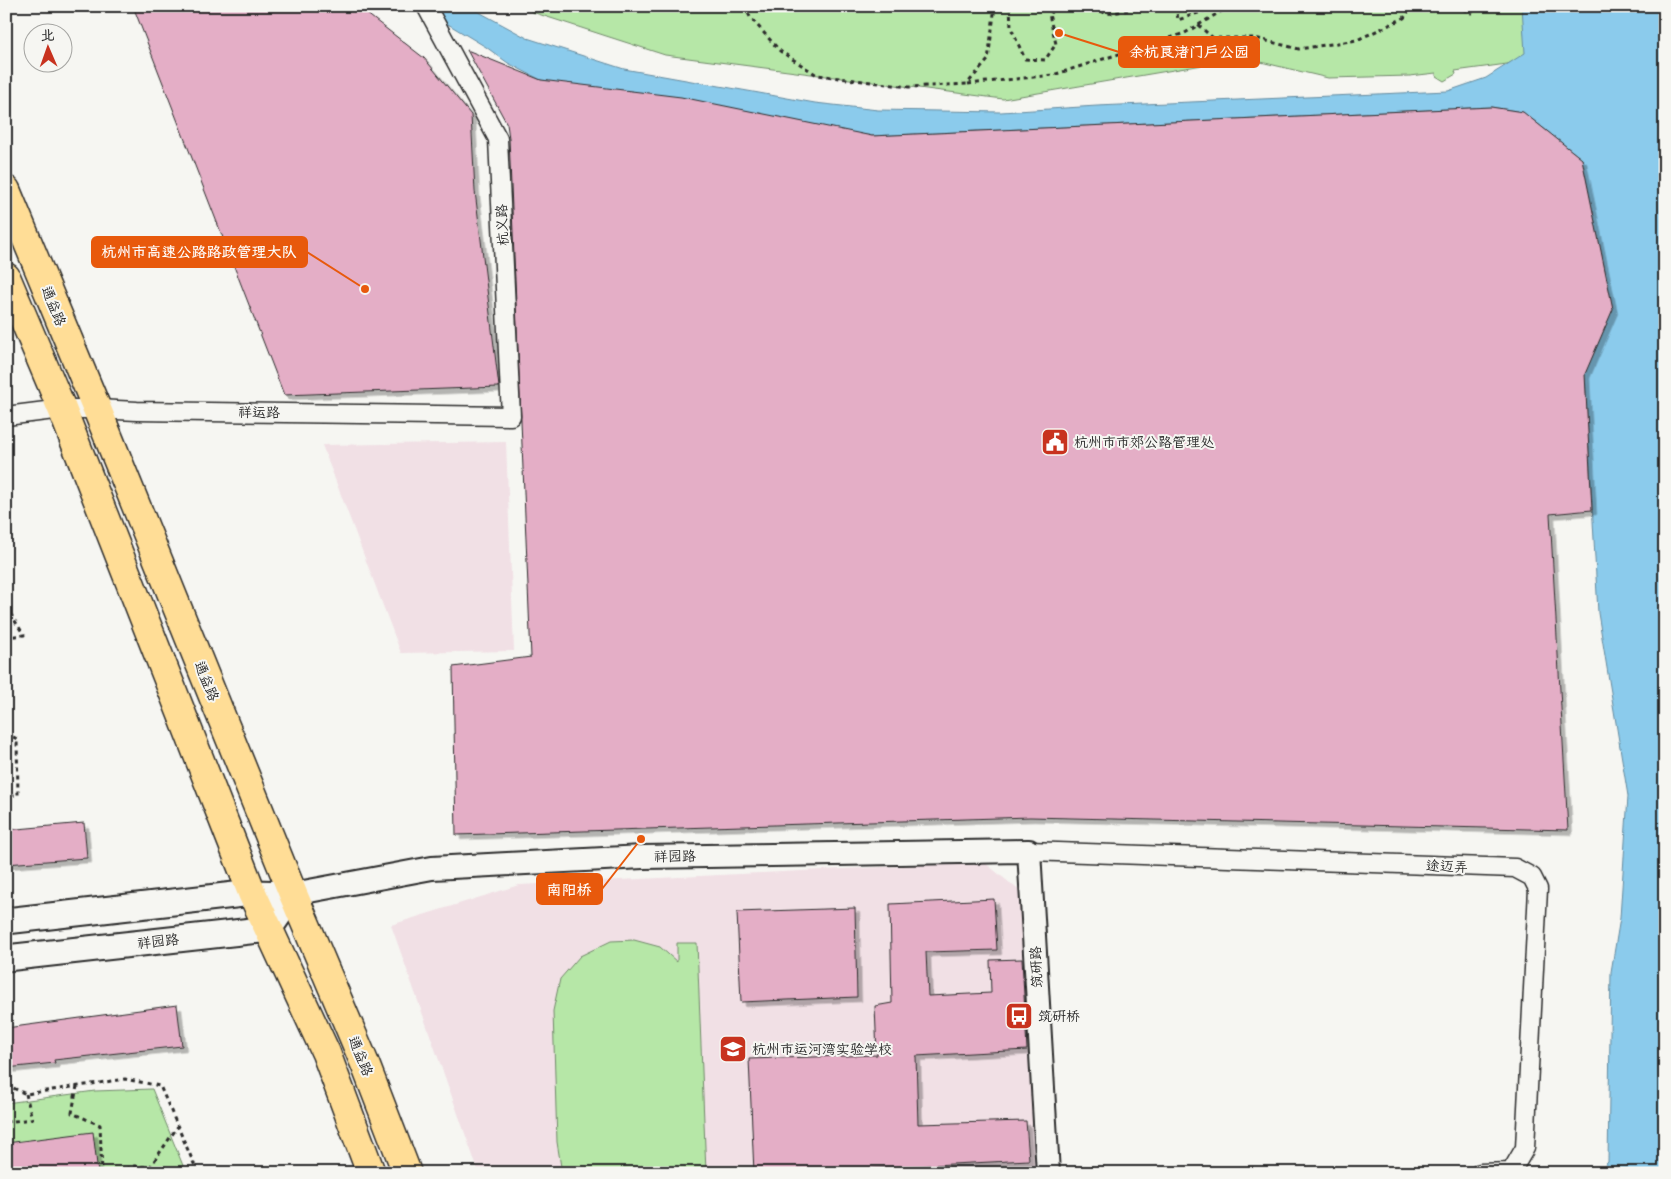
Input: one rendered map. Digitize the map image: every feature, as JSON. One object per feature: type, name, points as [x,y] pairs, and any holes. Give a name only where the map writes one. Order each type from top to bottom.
[{"type":"main road","name":"通益路","points":[[6,190],[97,409],[293,894],[365,1064],[407,1173]]},
{"type":"main road","points":[[6,276],[62,409],[252,894],[326,1052],[371,1173]]},
{"type":"main road","name":"祥园路","points":[[6,921],[252,894],[293,894]]},
{"type":"main road","points":[[269,929],[293,894]]},
{"type":"main road","name":"祥园路","points":[[6,958],[269,929]]},
{"type":"street","name":"杭义路","points":[[426,6],[498,139],[512,416]]},
{"type":"street","name":"祥运路","points":[[6,416],[62,409],[97,409],[512,416]]},
{"type":"street","name":"祥园路","points":[[293,894],[432,868],[643,857],[1029,852]]},
{"type":"street","name":"筑研路","points":[[1029,852],[1048,1173]]},
{"type":"street","name":"途迈弄","points":[[1029,852],[1515,868],[1532,877],[1538,889],[1525,1148],[1511,1172],[1480,1173]]},
{"type":"path","points":[[745,6],[750,17],[780,51],[817,75],[909,87],[967,84],[1054,75],[1185,33],[1230,6]]},
{"type":"path","points":[[967,84],[988,60],[995,6]]},
{"type":"path","points":[[1010,6],[1011,28],[1025,58],[1045,60],[1056,44],[1049,14],[1058,6]]},
{"type":"path","points":[[1095,6],[1106,14],[1129,10],[1133,6]]},
{"type":"path","points":[[1176,6],[1178,20],[1218,6]]},
{"type":"path","points":[[1198,25],[1213,38],[1255,38],[1299,49],[1357,40],[1404,18],[1412,6]]},
{"type":"path","points":[[1456,6],[1471,13],[1479,6]]},
{"type":"path","points":[[6,607],[24,635],[6,637]]},
{"type":"path","points":[[6,733],[17,738],[18,795],[6,796]]},
{"type":"path","points":[[6,1086],[26,1094],[125,1079],[160,1086],[198,1171],[189,1173]]},
{"type":"path","points":[[78,1086],[72,1113],[100,1125],[102,1173]]},
{"type":"path","points":[[6,1122],[32,1119],[26,1094]]},
{"type":"path","points":[[150,1167],[178,1126]]},
{"type":"path","points":[[119,1173],[132,1166],[150,1167],[176,1173]]},
{"type":"shaded area","points":[[506,442],[514,651],[401,653],[322,445]]},
{"type":"shaded area","name":"杭州市运河湾实验学校","points":[[984,862],[1021,892],[1037,1173],[479,1173],[391,925],[519,885]]},
{"type":"green space","points":[[521,6],[1553,6],[1562,47],[1507,64],[1455,71],[1456,74],[1444,81],[1436,76],[1436,73],[1410,76],[1328,78],[1244,58],[1003,99],[665,55],[532,12]]},
{"type":"green space","points":[[634,940],[660,947],[677,962],[677,943],[697,943],[706,1173],[562,1173],[557,1142],[553,1011],[560,979],[580,956],[611,941]]},
{"type":"green space","points":[[152,1089],[186,1173],[6,1173],[6,1103],[95,1091]]},
{"type":"water","points":[[418,6],[468,6],[527,38],[624,69],[815,103],[878,110],[1001,112],[1448,91],[1486,78],[1525,53],[1522,6],[1665,6],[1665,1173],[1598,1173],[1608,1162],[1611,972],[1620,918],[1628,796],[1598,613],[1585,374],[1613,309],[1582,159],[1523,112],[1491,107],[872,136],[541,80],[508,63],[486,47]]},
{"type":"building","points":[[133,6],[357,6],[424,58],[471,115],[475,191],[499,387],[284,395]]},
{"type":"building","name":"杭州市市郊公路管理处","points":[[467,50],[541,80],[681,97],[872,136],[1491,107],[1523,112],[1582,159],[1613,309],[1585,374],[1592,510],[1550,514],[1568,830],[1030,817],[456,835],[453,667],[531,657],[509,138],[507,124]]},
{"type":"building","points":[[84,823],[87,858],[6,864],[6,830]]},
{"type":"building","points":[[994,899],[997,950],[926,952],[928,996],[991,993],[990,960],[1022,959],[1027,1050],[916,1056],[918,1124],[1026,1121],[1029,1160],[754,1173],[749,1059],[877,1055],[875,1006],[892,1003],[890,904]]},
{"type":"building","points":[[855,908],[857,997],[741,1002],[737,912]]},
{"type":"building","points":[[177,1005],[182,1046],[54,1060],[55,1063],[6,1068],[6,1028]]},
{"type":"building","points":[[93,1132],[98,1173],[6,1173],[6,1143]]},
{"type":"place","name":"余杭良渚门户公园","points":[[1059,33]]},
{"type":"place","name":"杭州市高速公路路政管理大队","points":[[365,289]]},
{"type":"place","name":"杭州市市郊公路管理处","points":[[1055,442]]},
{"type":"place","name":"南阳桥","points":[[641,839]]},
{"type":"place","name":"筑研桥","points":[[1019,1016]]},
{"type":"place","name":"杭州市运河湾实验学校","points":[[733,1049]]}]
